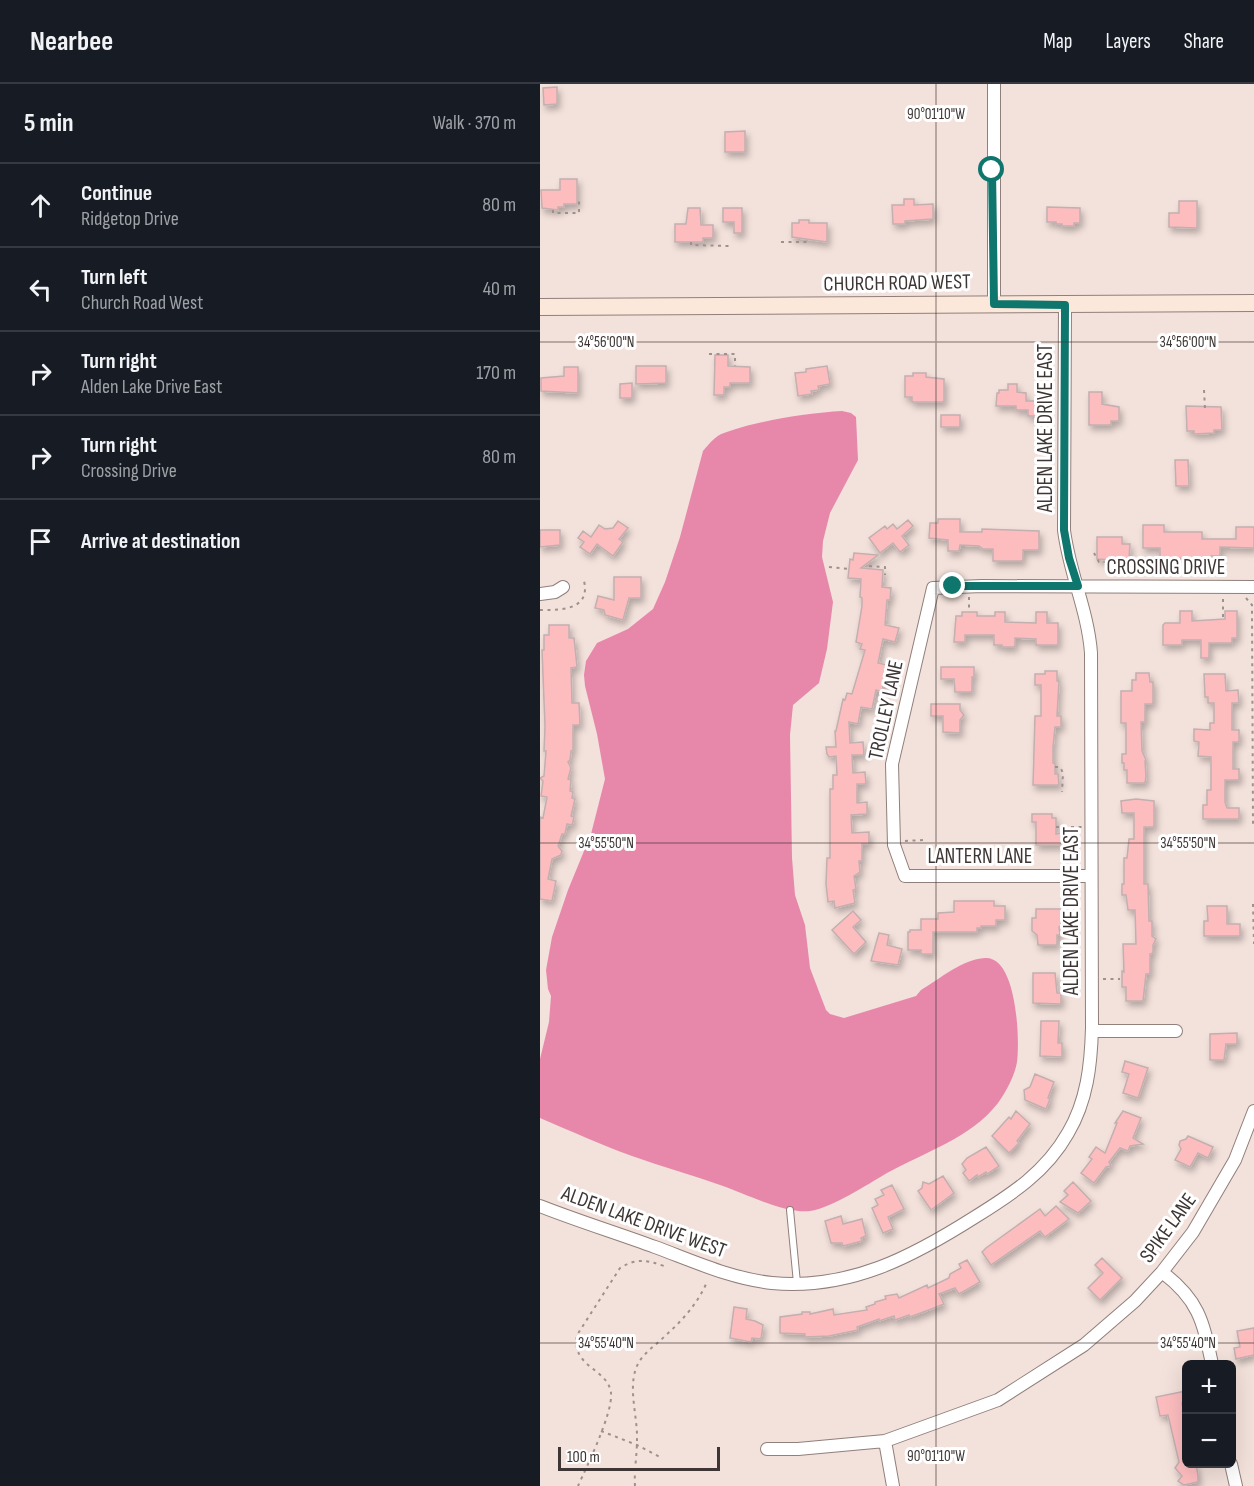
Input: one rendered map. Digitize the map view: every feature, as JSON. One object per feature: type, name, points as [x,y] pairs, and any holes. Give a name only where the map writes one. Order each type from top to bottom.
[{"type":"street","points":[[994,84],[994,304]]},
{"type":"street","name":"CHURCH ROAD WEST","points":[[540,307],[1254,303]]},
{"type":"street","name":"ALDEN LAKE DRIVE EAST","points":[[735,1276],[765,1282],[797,1284],[839,1279],[915,1254],[951,1234],[1028,1183],[1054,1154],[1076,1117],[1088,1075],[1092,1031],[1090,876],[1085,826],[1090,653],[1088,629],[1064,530],[1065,305]]},
{"type":"street","name":"CROSSING DRIVE","points":[[933,588],[963,586],[1254,587]]},
{"type":"street","points":[[540,594],[555,592],[563,587]]},
{"type":"street","name":"TROLLEY LANE","points":[[905,876],[894,845],[892,764],[933,588]]},
{"type":"street","name":"LANTERN LANE","points":[[905,876],[1090,876]]},
{"type":"street","points":[[1092,1031],[1176,1031]]},
{"type":"street","name":"SPIKE LANE","points":[[767,1449],[885,1441],[998,1400],[1084,1345],[1135,1301],[1162,1272],[1193,1232],[1234,1160],[1254,1111]]},
{"type":"street","name":"ALDEN LAKE DRIVE WEST","points":[[540,1206],[735,1276]]},
{"type":"street","points":[[1162,1272],[1182,1289],[1196,1308],[1204,1329],[1211,1360]]},
{"type":"street","points":[[885,1441],[893,1486]]},
{"type":"street","points":[[1232,1468],[1236,1486]]},
{"type":"lane","points":[[790,1210],[797,1284]]},
{"type":"path","points":[[553,210],[553,213],[579,213],[579,198]]},
{"type":"path","points":[[781,242],[808,242],[808,240]]},
{"type":"path","points":[[691,242],[691,244],[729,246]]},
{"type":"path","points":[[709,354],[735,354],[735,366]]},
{"type":"path","points":[[1204,390],[1205,409]]},
{"type":"path","points":[[1094,553],[1099,562],[1116,561],[1116,586]]},
{"type":"path","points":[[869,566],[885,567],[885,575]]},
{"type":"path","points":[[830,567],[849,569]]},
{"type":"path","points":[[540,610],[565,610],[577,604],[584,595],[584,581]]},
{"type":"path","points":[[1216,596],[1230,596]]},
{"type":"path","points":[[1223,596],[1223,619]]},
{"type":"path","points":[[964,597],[977,597]]},
{"type":"path","points":[[969,597],[969,611]]},
{"type":"path","points":[[1242,597],[1249,601],[1252,610],[1253,824]]},
{"type":"path","points":[[1055,766],[1060,767],[1063,773],[1062,792]]},
{"type":"path","points":[[1056,827],[1085,826],[1080,836]]},
{"type":"path","points":[[906,849],[904,841],[923,840]]},
{"type":"path","points":[[1068,886],[1076,890],[1080,900]]},
{"type":"path","points":[[1253,904],[1254,944]]},
{"type":"path","points":[[1091,979],[1120,979]]},
{"type":"path","points":[[578,1486],[601,1431],[612,1395],[604,1379],[583,1361],[577,1352],[575,1345],[577,1335],[620,1268],[630,1262],[640,1260],[664,1266]]},
{"type":"path","points":[[636,1486],[634,1372],[651,1348],[696,1302],[707,1282]]},
{"type":"path","points":[[601,1431],[660,1457]]},
{"type":"shaded area","points":[[842,411],[856,417],[858,460],[830,513],[823,541],[822,557],[833,602],[827,649],[819,683],[793,705],[790,735],[792,858],[795,895],[805,925],[810,968],[826,1010],[830,1014],[844,1018],[916,996],[921,990],[952,970],[976,959],[985,958],[996,961],[1004,970],[1010,984],[1017,1019],[1018,1051],[1014,1072],[1004,1094],[975,1126],[839,1201],[819,1209],[801,1211],[766,1203],[712,1182],[632,1156],[540,1118],[540,1059],[549,1022],[551,996],[546,970],[552,937],[591,834],[605,779],[585,686],[586,661],[597,643],[628,629],[653,609],[680,537],[703,451],[712,440],[724,433],[766,421]]},
{"type":"building","points":[[557,87],[557,104],[544,105],[543,88]]},
{"type":"building","points":[[745,131],[745,152],[725,152],[725,132]]},
{"type":"building","points":[[560,179],[577,179],[577,204],[564,204],[564,207],[558,207],[558,210],[542,208],[541,190],[560,190]]},
{"type":"building","points":[[904,199],[914,199],[914,205],[933,204],[933,219],[893,224],[892,205],[904,205]]},
{"type":"building","points":[[1179,201],[1197,201],[1197,228],[1169,227],[1169,213],[1179,213]]},
{"type":"building","points":[[1047,207],[1080,208],[1080,223],[1074,223],[1074,226],[1062,226],[1056,222],[1047,222]]},
{"type":"building","points":[[688,208],[700,208],[701,225],[713,225],[713,238],[703,238],[703,242],[675,242],[675,224],[686,224]]},
{"type":"building","points":[[723,208],[742,208],[742,233],[734,233],[734,222],[723,222]]},
{"type":"building","points":[[799,220],[809,220],[809,223],[827,223],[827,242],[792,237],[792,223],[799,223]]},
{"type":"building","points":[[715,355],[728,355],[728,366],[750,367],[750,383],[730,383],[730,387],[724,387],[724,395],[714,395]]},
{"type":"building","points":[[636,366],[666,366],[666,383],[636,384]]},
{"type":"building","points":[[827,366],[830,384],[818,386],[819,390],[811,391],[812,394],[798,396],[795,373]]},
{"type":"building","points":[[564,367],[578,367],[578,393],[541,391],[541,378],[564,376]]},
{"type":"building","points":[[913,373],[926,373],[926,377],[944,379],[944,402],[912,402],[912,397],[905,397],[905,376],[913,376]]},
{"type":"building","points":[[632,383],[632,398],[620,398],[620,384]]},
{"type":"building","points":[[1008,384],[1017,384],[1017,392],[1026,393],[1026,401],[1041,401],[1041,416],[1028,416],[1028,410],[1016,410],[1016,406],[996,406],[997,393],[999,390],[1008,390]]},
{"type":"building","points":[[1089,392],[1102,392],[1102,404],[1119,407],[1119,421],[1111,421],[1111,425],[1089,425]]},
{"type":"building","points":[[1186,406],[1221,407],[1222,430],[1214,430],[1214,433],[1194,434],[1194,431],[1187,431]]},
{"type":"building","points":[[941,415],[960,415],[960,427],[941,427]]},
{"type":"building","points":[[1175,460],[1188,460],[1189,486],[1176,486]]},
{"type":"building","points":[[938,519],[960,519],[960,532],[982,532],[982,529],[1039,531],[1039,550],[1023,550],[1023,561],[993,561],[993,549],[983,549],[979,546],[960,545],[959,551],[948,551],[948,540],[929,538],[930,523],[938,523]]},
{"type":"building","points":[[908,520],[913,526],[902,536],[909,545],[900,552],[893,543],[880,553],[869,538],[885,526],[887,529],[893,524],[897,529]]},
{"type":"building","points":[[618,521],[628,528],[619,539],[623,542],[613,556],[597,544],[590,554],[580,547],[584,542],[578,538],[583,531],[591,537],[599,525],[605,529],[613,528]]},
{"type":"building","points":[[1143,525],[1164,525],[1164,532],[1202,532],[1202,539],[1236,539],[1236,527],[1254,527],[1254,548],[1220,547],[1220,556],[1211,556],[1211,559],[1172,558],[1172,561],[1160,561],[1160,548],[1143,548]]},
{"type":"building","points":[[540,530],[560,530],[560,545],[540,547]]},
{"type":"building","points":[[1097,537],[1122,537],[1122,544],[1130,544],[1129,558],[1126,558],[1126,561],[1097,559]]},
{"type":"building","points":[[854,553],[878,555],[861,568],[883,570],[882,587],[891,588],[890,600],[887,600],[885,625],[899,628],[895,642],[883,639],[878,663],[887,665],[882,692],[876,690],[872,709],[861,707],[858,724],[849,722],[850,743],[863,742],[864,755],[852,755],[853,773],[865,772],[866,784],[857,784],[857,803],[867,802],[867,814],[851,815],[852,833],[869,832],[869,844],[862,844],[860,872],[854,876],[855,903],[835,908],[834,901],[828,902],[826,884],[827,858],[830,858],[830,789],[833,789],[833,775],[837,775],[836,756],[829,757],[826,747],[836,747],[835,731],[843,699],[845,700],[847,693],[852,694],[865,650],[860,649],[862,644],[856,642],[862,606],[861,579],[848,578],[850,559],[853,560]]},
{"type":"building","points":[[614,577],[641,577],[641,598],[629,598],[623,620],[605,615],[604,610],[595,608],[598,596],[614,600]]},
{"type":"building","points":[[1180,611],[1192,611],[1192,621],[1225,619],[1225,611],[1237,611],[1237,638],[1232,638],[1232,643],[1209,643],[1209,658],[1201,658],[1201,640],[1182,640],[1182,645],[1163,645],[1163,625],[1180,623]]},
{"type":"building","points":[[962,612],[977,612],[977,616],[995,616],[995,612],[1005,612],[1005,622],[1036,623],[1036,612],[1047,612],[1047,623],[1058,623],[1058,645],[1036,645],[1036,639],[1015,638],[1015,647],[1002,647],[1002,645],[994,645],[994,635],[965,635],[965,642],[954,642],[956,616],[962,616]]},
{"type":"building","points":[[549,625],[569,625],[569,638],[574,638],[577,667],[571,668],[572,703],[579,703],[580,725],[573,725],[573,750],[568,762],[571,768],[568,779],[571,780],[570,791],[573,792],[572,798],[575,799],[571,816],[574,817],[572,825],[567,824],[565,834],[562,834],[558,846],[562,851],[561,855],[552,859],[548,879],[556,881],[552,901],[540,899],[540,817],[543,818],[547,797],[541,796],[543,781],[540,778],[544,776],[546,751],[544,751],[542,650],[544,650],[544,635],[549,635]]},
{"type":"building","points":[[941,667],[974,667],[972,692],[955,692],[954,679],[941,679]]},
{"type":"building","points":[[1045,671],[1057,671],[1057,681],[1059,681],[1057,716],[1061,716],[1061,727],[1055,727],[1053,763],[1055,763],[1055,774],[1058,774],[1059,785],[1033,785],[1035,716],[1041,716],[1041,685],[1035,685],[1035,674],[1045,674]]},
{"type":"building","points":[[1136,673],[1149,673],[1150,682],[1153,682],[1153,704],[1145,704],[1145,722],[1141,722],[1142,751],[1146,760],[1145,783],[1127,783],[1127,770],[1124,770],[1124,763],[1122,763],[1122,754],[1126,754],[1126,723],[1121,723],[1121,691],[1132,691],[1132,680],[1136,680]]},
{"type":"building","points":[[1204,674],[1225,674],[1226,691],[1238,690],[1239,703],[1232,703],[1232,730],[1239,730],[1239,742],[1233,742],[1233,769],[1239,769],[1239,780],[1225,780],[1225,802],[1227,808],[1239,808],[1239,819],[1203,819],[1203,805],[1207,805],[1207,790],[1211,790],[1211,757],[1198,756],[1199,742],[1194,741],[1194,729],[1210,730],[1210,723],[1214,723],[1214,703],[1208,703],[1208,697],[1205,697]]},
{"type":"building","points":[[931,704],[960,704],[960,710],[964,715],[960,720],[960,733],[943,732],[943,716],[931,716]]},
{"type":"building","points":[[1136,799],[1154,801],[1154,827],[1144,827],[1144,884],[1148,884],[1149,921],[1152,921],[1152,936],[1156,939],[1153,953],[1150,954],[1150,974],[1146,974],[1143,1001],[1126,1001],[1126,987],[1122,987],[1123,944],[1136,944],[1135,910],[1128,910],[1126,895],[1122,895],[1122,884],[1124,884],[1124,858],[1127,858],[1129,839],[1134,839],[1134,813],[1122,813],[1121,801]]},
{"type":"building","points":[[1032,814],[1052,814],[1052,818],[1056,818],[1056,834],[1061,833],[1061,845],[1036,845],[1036,822],[1032,822]]},
{"type":"building","points":[[954,901],[994,901],[994,906],[1005,906],[1005,920],[996,920],[996,926],[981,926],[977,928],[977,932],[933,932],[933,954],[921,954],[921,950],[908,950],[908,932],[921,930],[921,919],[938,919],[938,913],[954,912]]},
{"type":"building","points":[[1207,906],[1227,906],[1227,924],[1240,924],[1240,936],[1204,936],[1204,921],[1208,921]]},
{"type":"building","points":[[1036,909],[1061,909],[1060,935],[1057,935],[1057,945],[1038,945],[1037,935],[1032,931],[1032,918],[1036,918]]},
{"type":"building","points":[[853,911],[861,920],[853,927],[866,942],[854,954],[832,930]]},
{"type":"building","points":[[879,933],[889,935],[887,945],[902,949],[898,965],[871,961]]},
{"type":"building","points":[[1033,973],[1055,973],[1057,993],[1061,993],[1061,1004],[1033,1003]]},
{"type":"building","points":[[1041,1021],[1059,1021],[1058,1043],[1062,1043],[1062,1057],[1040,1056]]},
{"type":"building","points":[[1237,1033],[1237,1044],[1226,1044],[1224,1060],[1210,1060],[1210,1034]]},
{"type":"building","points":[[1125,1061],[1148,1068],[1138,1098],[1123,1093],[1129,1074],[1122,1072]]},
{"type":"building","points":[[1035,1074],[1054,1082],[1046,1109],[1025,1100],[1024,1090],[1030,1087]]},
{"type":"building","points":[[1016,1111],[1030,1124],[1017,1141],[1019,1143],[1009,1153],[992,1136],[1009,1117],[1011,1119]]},
{"type":"building","points":[[1123,1111],[1141,1118],[1133,1138],[1143,1144],[1130,1146],[1128,1151],[1120,1148],[1109,1162],[1111,1166],[1106,1167],[1094,1183],[1081,1173],[1092,1159],[1089,1157],[1096,1147],[1105,1153],[1117,1123],[1115,1123]]},
{"type":"building","points":[[1188,1136],[1213,1147],[1208,1158],[1198,1153],[1190,1167],[1175,1160],[1181,1149],[1180,1141]]},
{"type":"building","points":[[986,1147],[999,1166],[969,1181],[963,1173],[966,1170],[962,1164],[967,1158]]},
{"type":"building","points":[[943,1176],[954,1193],[931,1210],[918,1191],[922,1188],[923,1182],[929,1184]]},
{"type":"building","points":[[1073,1182],[1091,1201],[1078,1213],[1060,1202],[1068,1195],[1064,1191]]},
{"type":"building","points":[[892,1185],[904,1209],[888,1217],[893,1229],[883,1233],[872,1208],[878,1205],[875,1199],[884,1195],[881,1190]]},
{"type":"building","points":[[1056,1206],[1069,1219],[1045,1237],[1040,1231],[991,1265],[982,1252],[986,1248],[1040,1209],[1045,1216]]},
{"type":"building","points":[[841,1216],[843,1224],[862,1219],[866,1236],[861,1238],[862,1241],[843,1246],[842,1243],[831,1243],[825,1221]]},
{"type":"building","points":[[1102,1258],[1122,1278],[1100,1300],[1088,1288],[1103,1273],[1095,1265]]},
{"type":"building","points":[[967,1260],[980,1282],[959,1294],[955,1288],[939,1294],[944,1304],[934,1308],[895,1320],[894,1316],[879,1321],[879,1319],[857,1327],[858,1330],[829,1336],[805,1337],[805,1334],[780,1333],[780,1317],[833,1309],[834,1315],[867,1310],[866,1307],[886,1299],[885,1296],[897,1294],[899,1298],[949,1278],[950,1274],[961,1268],[959,1264]]},
{"type":"building","points":[[734,1307],[747,1309],[746,1319],[763,1325],[761,1339],[752,1338],[751,1342],[730,1338]]},
{"type":"building","points":[[1254,1328],[1254,1355],[1236,1359],[1234,1348],[1240,1347],[1237,1331]]},
{"type":"building","points":[[1182,1392],[1182,1468],[1197,1468],[1198,1482],[1184,1485],[1178,1481],[1182,1476],[1175,1468],[1179,1462],[1168,1415],[1160,1416],[1156,1397]]},
{"type":"route","points":[[953,586],[1078,586],[1069,558],[1064,530],[1065,305],[994,304],[992,170]]}]
